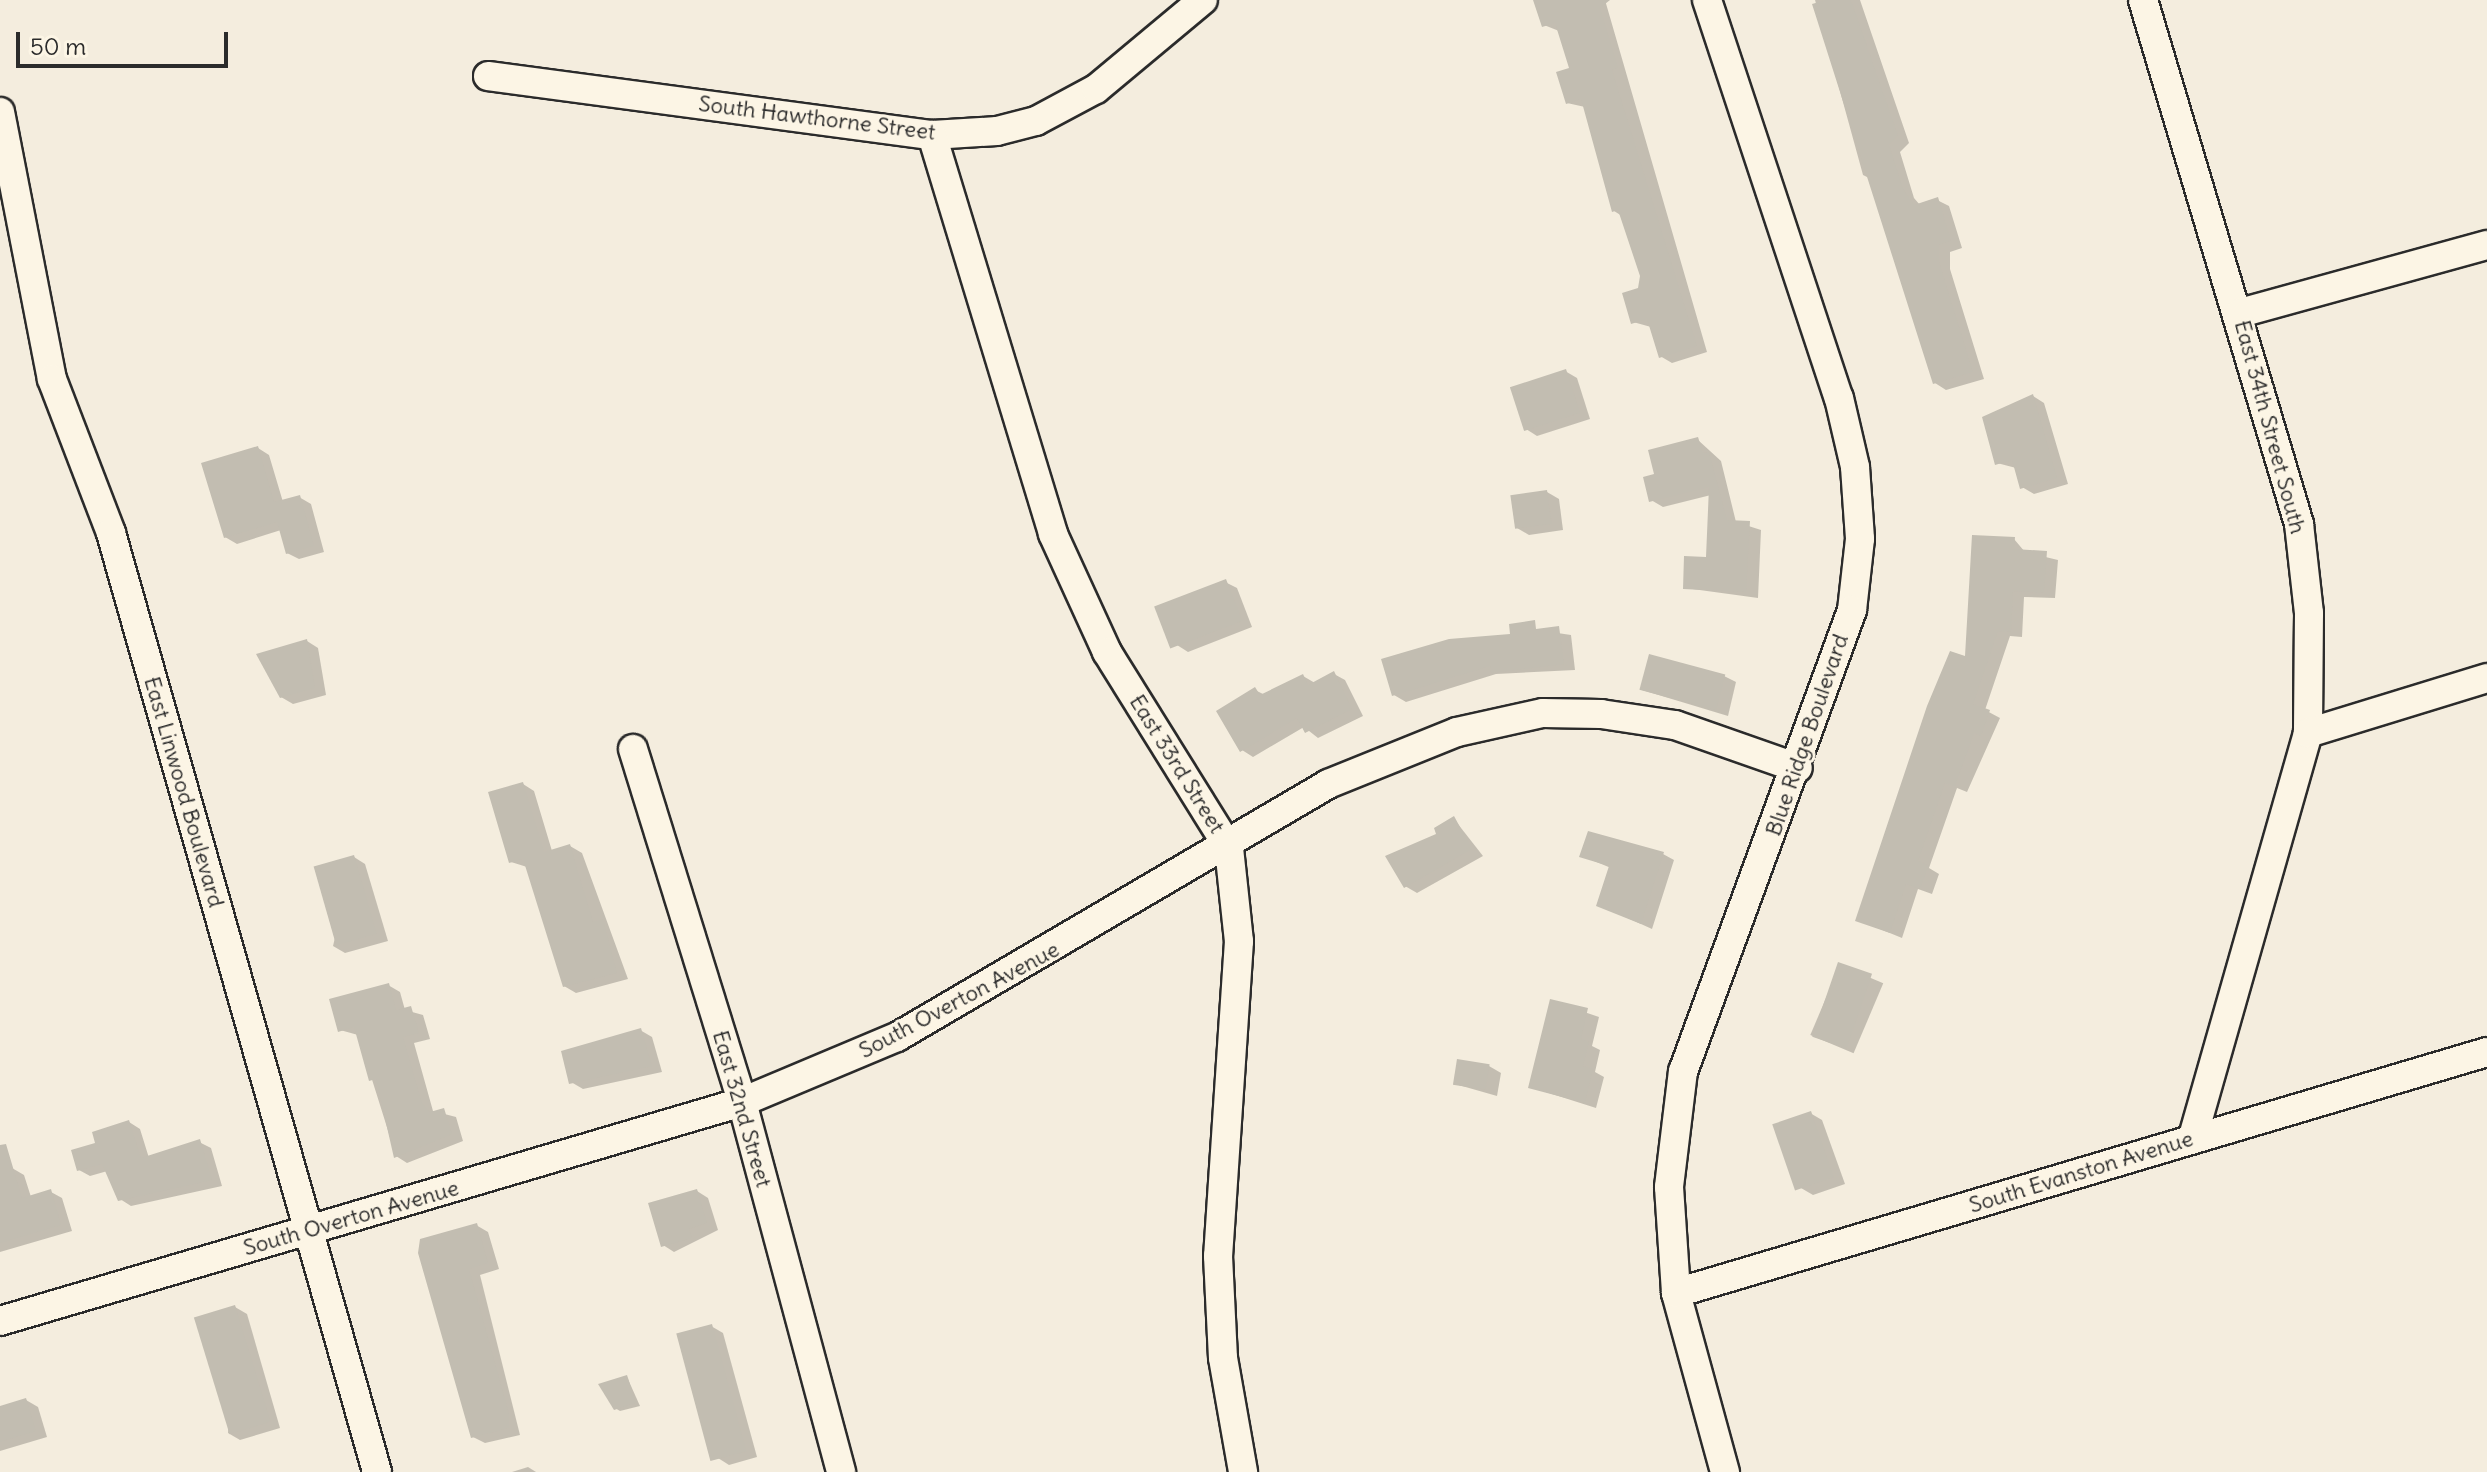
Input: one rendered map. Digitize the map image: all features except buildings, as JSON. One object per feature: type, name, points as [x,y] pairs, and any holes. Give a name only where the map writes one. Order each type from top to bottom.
[{"type":"street","name":"South Hawthorne Street","points":[[488,76],[932,135],[1036,121],[1096,89],[1203,0]]},
{"type":"street","name":"Blue Ridge Boulevard","points":[[1707,0],[1855,467],[1860,539],[1852,610],[1798,768],[1683,1071],[1669,1187],[1676,1293],[1725,1472]]},
{"type":"street","name":"East 34th Street South","points":[[2143,0],[2240,313],[2299,524],[2309,613],[2308,733],[2192,1139]]},
{"type":"street","name":"East Linwood Boulevard","points":[[0,112],[52,379],[111,533],[377,1472]]},
{"type":"street","name":"East 33rd Street","points":[[932,135],[1053,534],[1107,652],[1229,848],[1239,941],[1218,1256],[1223,1358],[1243,1472]]},
{"type":"street","points":[[2240,313],[2487,245]]},
{"type":"street","points":[[2308,733],[2487,678]]},
{"type":"street","name":"South Overton Avenue","points":[[0,1321],[742,1102],[897,1037],[1376,761],[1457,732],[1543,713],[1675,725],[1798,768]]},
{"type":"street","name":"East 32nd Street","points":[[633,749],[742,1102],[841,1472]]},
{"type":"street","name":"South Evanston Avenue","points":[[1676,1293],[2487,1052]]}]
